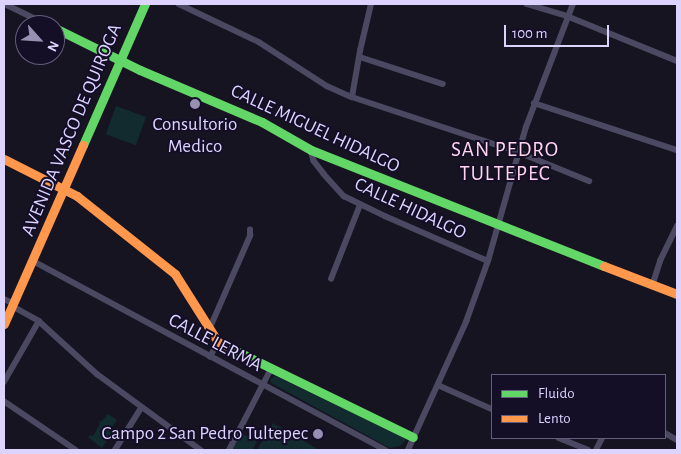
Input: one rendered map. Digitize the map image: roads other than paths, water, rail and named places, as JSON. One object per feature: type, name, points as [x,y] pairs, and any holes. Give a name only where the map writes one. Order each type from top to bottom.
[{"type":"street","points":[[5,4],[28,15]]},
{"type":"street","name":"AVENIDA VASCO DE QUIROGA","points":[[4,324],[144,4]]},
{"type":"street","points":[[180,4],[237,29],[274,50],[327,86],[352,97],[518,152],[589,181]]},
{"type":"street","points":[[352,97],[371,4]]},
{"type":"street","points":[[527,4],[567,16],[677,61]]},
{"type":"street","points":[[408,450],[466,322],[488,261],[518,152],[534,103],[573,4]]},
{"type":"street","name":"CALLE MIGUEL HIDALGO","points":[[65,33],[119,60],[262,122],[311,150],[497,225],[677,294]]},
{"type":"street","points":[[360,57],[443,84]]},
{"type":"street","points":[[534,103],[677,150]]},
{"type":"street","name":"CALLE HIDALGO","points":[[311,150],[314,161],[330,184],[344,196],[360,205],[488,261]]},
{"type":"street","points":[[4,159],[89,205],[175,274],[185,287],[209,330],[218,342],[413,437]]},
{"type":"street","points":[[330,279],[360,205]]},
{"type":"street","points":[[653,284],[660,261],[677,226]]},
{"type":"street","points":[[209,330],[250,236],[250,230]]},
{"type":"street","name":"CALLE LERMA","points":[[32,261],[385,450]]},
{"type":"street","points":[[4,299],[39,321],[97,374],[201,450]]},
{"type":"street","points":[[4,382],[39,321]]},
{"type":"street","points":[[210,357],[218,342]]},
{"type":"street","points":[[228,450],[271,369]]},
{"type":"street","points":[[438,385],[491,408]]},
{"type":"street","points":[[4,401],[76,450]]},
{"type":"street","points":[[115,450],[141,408]]},
{"type":"street","points":[[561,439],[588,450]]},
{"type":"place","name":"Consultorio Medico","points":[[195,104]]},
{"type":"place","name":"Campo 2 San Pedro Tultepec","points":[[318,434]]},
{"type":"district","name":"SAN PEDRO TULTEPEC","points":[[505,162]]}]
